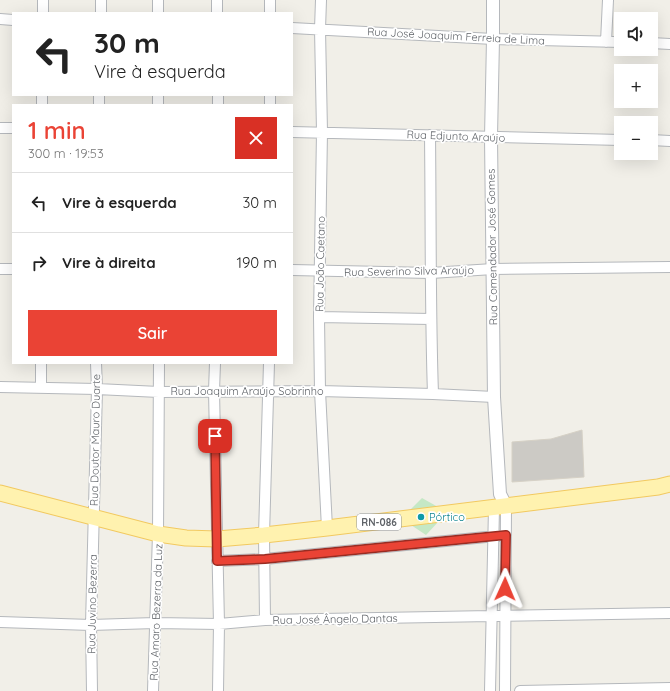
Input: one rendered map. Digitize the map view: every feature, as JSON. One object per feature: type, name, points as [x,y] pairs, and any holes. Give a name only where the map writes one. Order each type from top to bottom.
[{"type":"main road","name":"RN-086","points":[[0,493],[158,534],[186,538],[217,539],[327,528],[500,503],[658,487],[670,484]]},
{"type":"street","points":[[43,0],[43,12]]},
{"type":"street","points":[[101,0],[101,12]]},
{"type":"street","points":[[158,0],[158,12]]},
{"type":"street","points":[[217,0],[217,12]]},
{"type":"street","points":[[270,0],[270,12]]},
{"type":"street","name":"Rua João Caetano","points":[[321,0],[320,29],[322,132],[319,317],[320,390],[327,528]]},
{"type":"street","name":"Rua Comendador José Gomes","points":[[493,0],[494,40],[491,137],[494,397],[500,503]]},
{"type":"street","points":[[606,42],[608,0]]},
{"type":"street","points":[[0,19],[12,20]]},
{"type":"street","name":"Rua José Joaquim Ferreia de Lima","points":[[293,28],[494,40],[614,42]]},
{"type":"street","points":[[658,43],[670,44]]},
{"type":"street","points":[[0,128],[12,128]]},
{"type":"street","name":"Rua Edjunto Araújo","points":[[293,132],[614,140]]},
{"type":"street","points":[[430,135],[433,394]]},
{"type":"street","points":[[658,140],[670,141]]},
{"type":"street","name":"Rua Severino Silva Araújo","points":[[293,270],[432,273],[493,269],[670,267]]},
{"type":"street","points":[[0,269],[12,269]]},
{"type":"street","points":[[319,317],[431,319]]},
{"type":"street","points":[[41,364],[41,388]]},
{"type":"street","name":"Rua Doutor Mauro Duarte","points":[[94,518],[97,389],[96,364]]},
{"type":"street","name":"Rua Amaro Bezerra da Luz","points":[[153,691],[158,534],[159,364]]},
{"type":"street","points":[[215,364],[214,391],[219,624],[218,691]]},
{"type":"street","points":[[265,620],[264,535],[269,364]]},
{"type":"street","name":"Rua Joaquim Araújo Sobrinho","points":[[0,387],[159,392],[320,390],[494,397]]},
{"type":"street","points":[[500,503],[506,535],[504,616],[505,691]]},
{"type":"street","points":[[490,691],[493,536],[500,503]]},
{"type":"street","name":"Rua Juvino Bezerra","points":[[92,691],[91,624],[94,518]]},
{"type":"street","points":[[217,561],[265,559],[506,535]]},
{"type":"street","name":"Rua José Ângelo Dantas","points":[[0,622],[219,624],[265,620],[670,613]]},
{"type":"street","points":[[520,691],[670,688]]},
{"type":"green space","points":[[422,498],[438,507],[439,521],[426,535],[411,525],[410,510]]},
{"type":"building","points":[[582,430],[584,477],[512,482],[512,442],[551,439]]},
{"type":"place","name":"Pórtico","points":[[421,517]]},
{"type":"route","points":[[215,436],[217,561],[265,559],[506,535],[505,589]]}]
